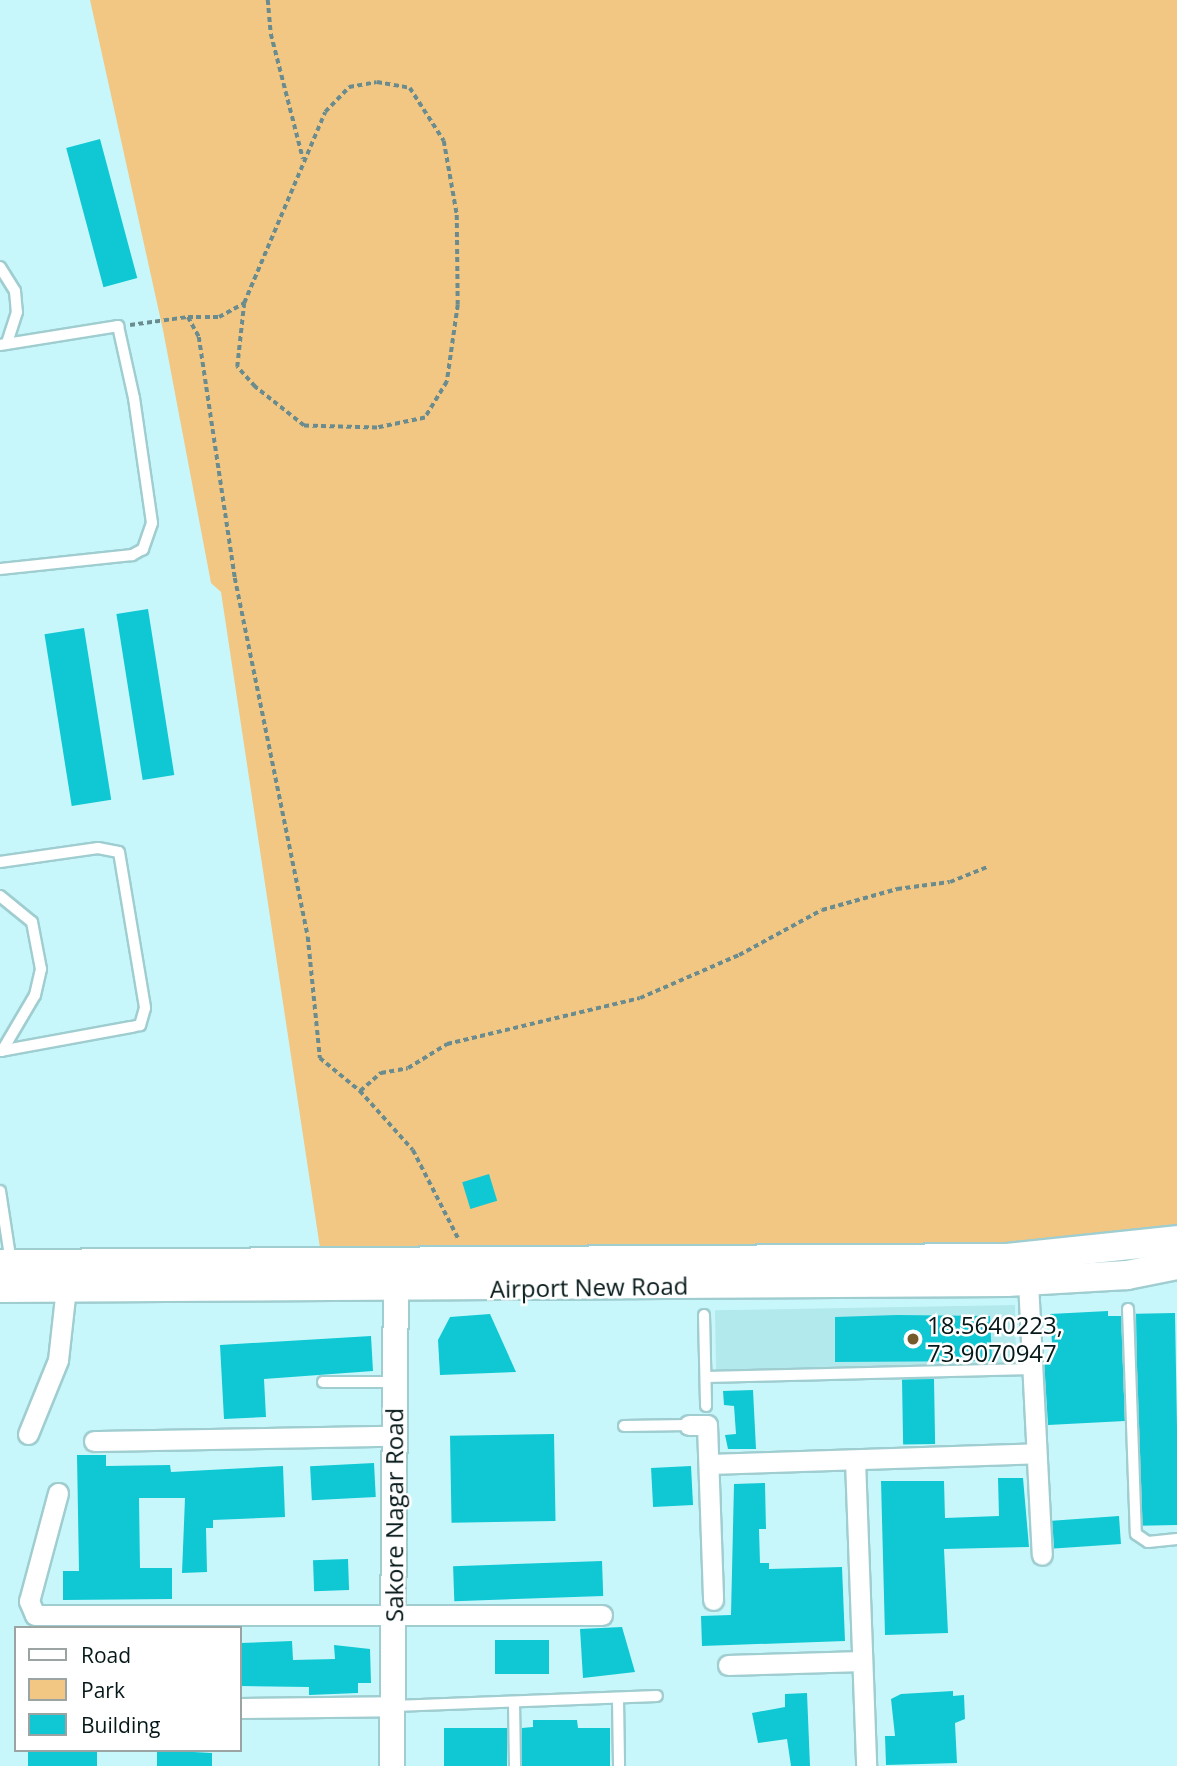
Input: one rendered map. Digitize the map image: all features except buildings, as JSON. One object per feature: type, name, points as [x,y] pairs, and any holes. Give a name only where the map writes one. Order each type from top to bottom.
[{"type":"main road","name":"Airport New Road","points":[[4,1272],[66,1287],[396,1276],[472,1264],[1043,1257],[1177,1240]]},
{"type":"main road","name":"Airport New Road","points":[[4,1272],[1028,1282],[1127,1275],[1177,1265]]},
{"type":"street","name":"Sakore Nagar Road","points":[[392,1766],[396,1276]]},
{"type":"street","points":[[1028,1282],[1042,1555]]},
{"type":"street","points":[[28,1434],[58,1360],[66,1287]]},
{"type":"street","points":[[689,1425],[707,1425],[711,1464],[713,1600]]},
{"type":"street","points":[[94,1441],[394,1436]]},
{"type":"street","points":[[711,1464],[1036,1452]]},
{"type":"street","points":[[855,1460],[866,1766]]},
{"type":"street","points":[[58,1493],[29,1601],[35,1615],[602,1615]]},
{"type":"street","points":[[728,1665],[862,1661]]},
{"type":"street","points":[[242,1708],[393,1706]]},
{"type":"lane","points":[[0,267],[15,291],[17,313],[4,343]]},
{"type":"lane","points":[[0,569],[121,558],[144,549],[152,523],[139,427],[118,326],[4,343]]},
{"type":"lane","points":[[0,862],[98,848],[119,852],[145,1008],[140,1025],[1,1051]]},
{"type":"lane","points":[[0,896],[32,922],[41,969],[35,995],[1,1051]]},
{"type":"lane","points":[[0,1191],[4,1272]]},
{"type":"lane","points":[[1128,1309],[1136,1534],[1148,1542],[1177,1539]]},
{"type":"lane","points":[[704,1315],[706,1406]]},
{"type":"lane","points":[[706,1377],[1032,1369]]},
{"type":"lane","points":[[323,1382],[395,1382]]},
{"type":"lane","points":[[624,1426],[689,1425]]},
{"type":"lane","points":[[393,1706],[657,1696]]},
{"type":"lane","points":[[618,1699],[618,1766]]},
{"type":"lane","points":[[514,1702],[515,1766]]},
{"type":"path","points":[[268,0],[271,34],[303,161]]},
{"type":"path","points":[[377,82],[410,88],[427,110],[444,142],[457,215],[458,305],[447,382],[425,418],[377,428],[304,425],[255,387],[237,366],[244,303],[325,112],[349,87],[377,82]]},
{"type":"path","points":[[118,326],[188,317],[219,317],[244,303]]},
{"type":"path","points":[[188,317],[199,337],[235,578],[308,937],[320,1058],[360,1091],[413,1150],[472,1264]]},
{"type":"path","points":[[360,1091],[381,1073],[408,1068],[447,1044],[640,998],[739,955],[822,910],[897,889],[950,882],[987,867]]},
{"type":"shaded area","points":[[1015,1305],[1016,1375],[716,1380],[715,1310]]},
{"type":"green space","points":[[90,0],[1177,0],[1177,1233],[1073,1247],[320,1248],[221,592],[211,583],[163,330]]},
{"type":"place","name":"18.5640223, 73.9070947","points":[[913,1339]]}]
